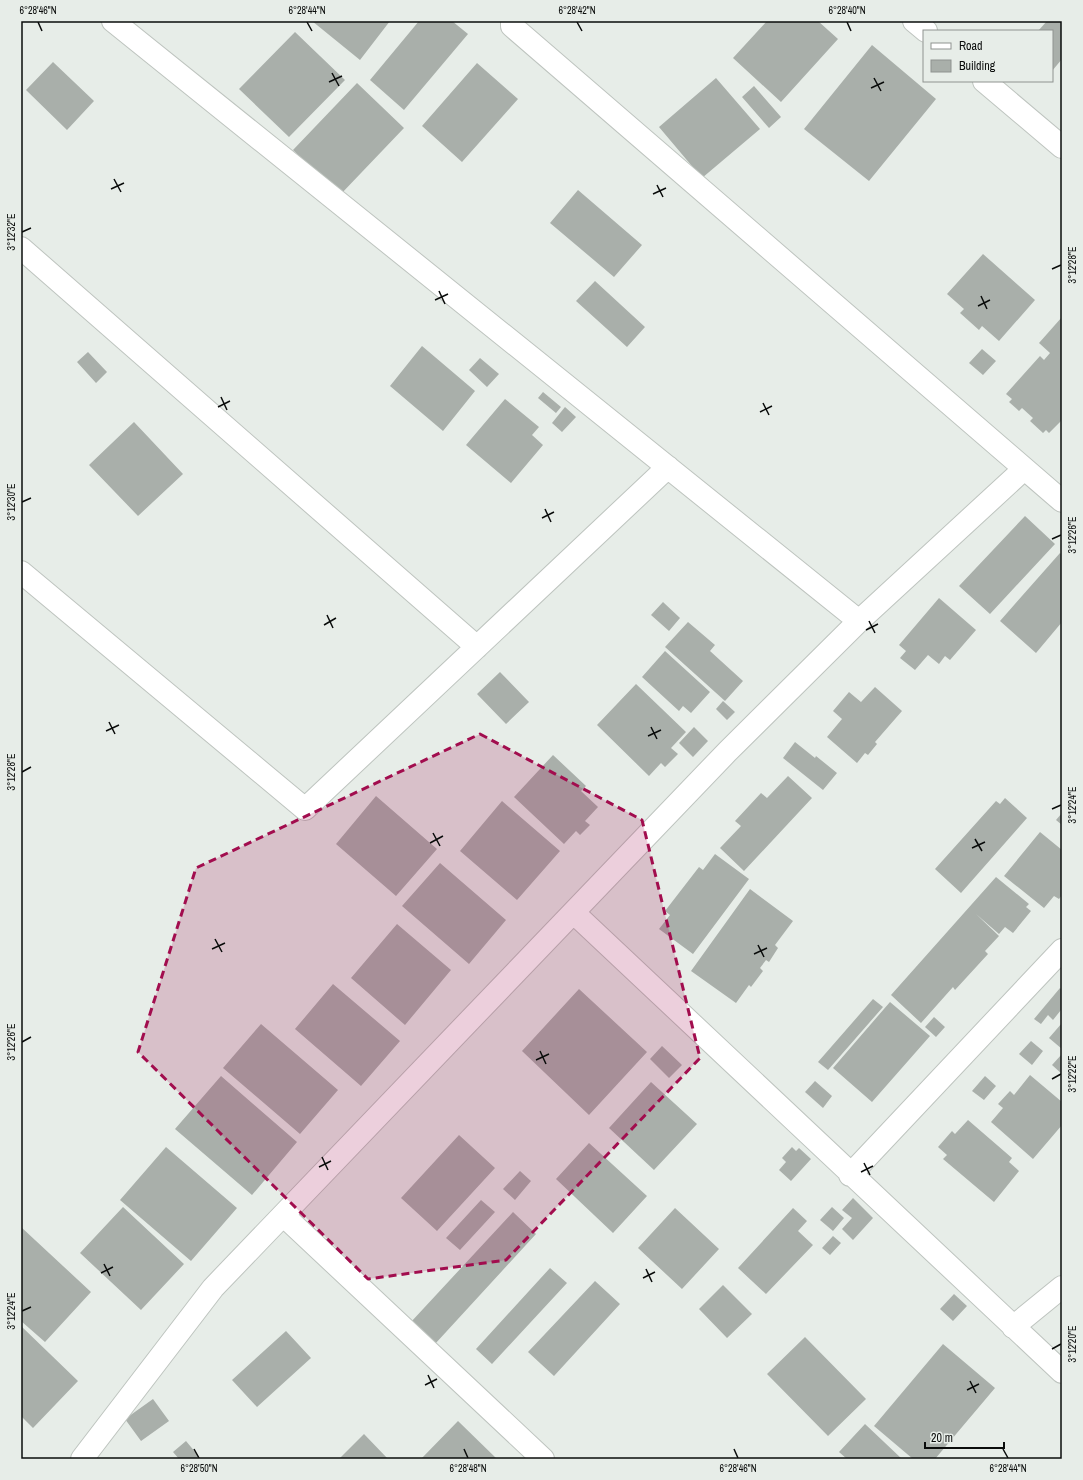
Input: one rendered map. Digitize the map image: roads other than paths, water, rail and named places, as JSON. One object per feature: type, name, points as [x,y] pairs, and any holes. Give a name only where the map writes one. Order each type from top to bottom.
[{"type":"street","points":[[113,21],[859,621]]},
{"type":"street","points":[[914,21],[925,30]]},
{"type":"street","points":[[509,23],[1062,501]]},
{"type":"street","points":[[985,82],[1062,147]]},
{"type":"street","points":[[21,248],[477,647]]},
{"type":"street","points":[[21,572],[305,809],[668,467]]},
{"type":"street","points":[[82,1459],[212,1288],[574,913],[727,752],[859,621],[1024,469]]},
{"type":"street","points":[[574,913],[850,1175],[1062,1372]]},
{"type":"street","points":[[850,1175],[1062,950]]},
{"type":"street","points":[[282,1215],[543,1459]]},
{"type":"street","points":[[1013,1326],[1062,1287]]}]
